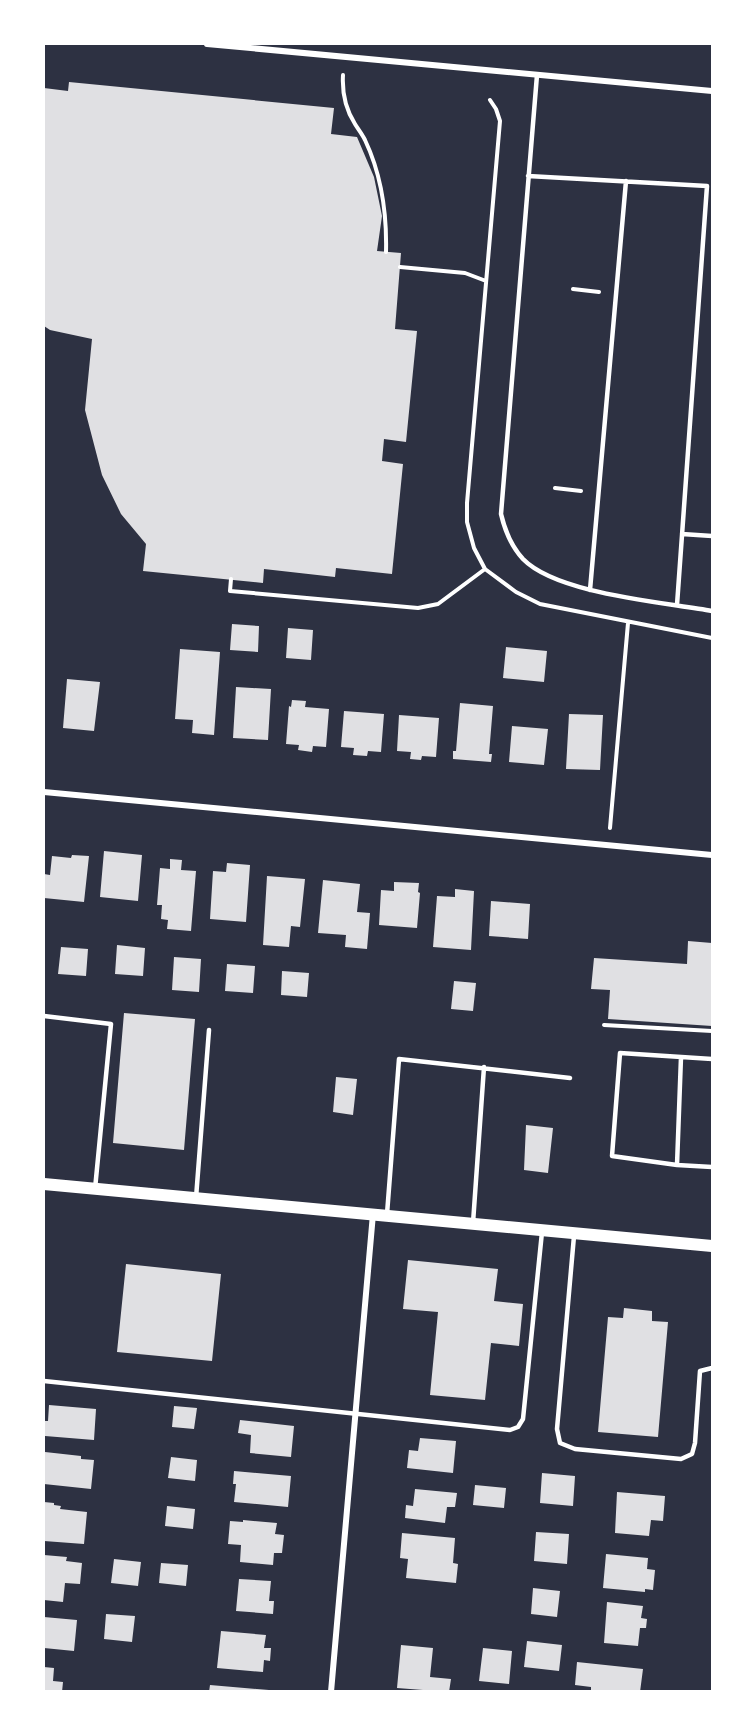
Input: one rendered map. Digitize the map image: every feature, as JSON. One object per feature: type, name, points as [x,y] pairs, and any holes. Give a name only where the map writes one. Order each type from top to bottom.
[{"type":"main road","points":[[44,1184],[387,1214],[712,1246]]},
{"type":"street","points":[[207,44],[712,91]]},
{"type":"street","points":[[44,792],[712,855]]},
{"type":"street","points":[[331,1692],[373,1213]]},
{"type":"lane","points":[[537,75],[501,514],[506,536],[523,560],[548,577],[590,591],[712,611]]},
{"type":"lane","points":[[528,176],[710,187],[677,605]]},
{"type":"lane","points":[[590,591],[626,181]]},
{"type":"lane","points":[[682,534],[712,536]]},
{"type":"lane","points":[[44,1016],[111,1024],[95,1189]]},
{"type":"lane","points":[[196,1198],[209,1030]]},
{"type":"lane","points":[[712,1059],[620,1053],[612,1156],[677,1165],[712,1167]]},
{"type":"lane","points":[[677,1165],[681,1057]]},
{"type":"lane","points":[[387,1214],[399,1059],[570,1078]]},
{"type":"lane","points":[[473,1223],[484,1068]]},
{"type":"lane","points":[[44,1381],[510,1430],[518,1427],[523,1419],[542,1230]]},
{"type":"lane","points":[[574,1233],[557,1429],[560,1443],[574,1449],[681,1459],[692,1454],[695,1443],[700,1371],[712,1368]]},
{"type":"path","points":[[344,57],[342,86],[345,100],[353,122],[364,138],[379,176],[385,203],[386,252]]},
{"type":"path","points":[[400,267],[465,273],[486,280]]},
{"type":"path","points":[[573,289],[616,293]]},
{"type":"path","points":[[555,488],[598,493]]},
{"type":"path","points":[[231,579],[230,591],[418,608],[438,604],[486,568]]},
{"type":"path","points":[[609,845],[628,622]]},
{"type":"path","points":[[604,1025],[712,1031]]},
{"type":"building","points":[[69,82],[334,108],[331,134],[357,137],[374,177],[382,216],[377,251],[401,253],[395,329],[417,331],[406,442],[384,439],[382,461],[403,464],[392,574],[336,568],[335,577],[264,569],[263,583],[143,571],[146,544],[121,514],[102,475],[85,410],[92,339],[50,330],[44,326],[44,88],[68,91]]},
{"type":"building","points":[[232,624],[259,626],[258,652],[230,650]]},
{"type":"building","points":[[288,628],[313,630],[311,660],[286,658]]},
{"type":"building","points":[[506,647],[547,651],[544,682],[503,678]]},
{"type":"building","points":[[180,649],[220,652],[214,735],[192,733],[193,720],[175,719]]},
{"type":"building","points":[[67,679],[100,682],[94,731],[63,728]]},
{"type":"building","points":[[236,687],[271,689],[268,740],[233,738]]},
{"type":"building","points":[[292,700],[306,701],[305,707],[329,709],[326,747],[313,746],[312,752],[298,750],[299,745],[286,744],[289,706],[291,707]]},
{"type":"building","points":[[460,703],[493,706],[489,754],[492,754],[491,762],[453,759],[453,751],[456,751]]},
{"type":"building","points":[[344,711],[384,714],[381,752],[368,751],[367,756],[353,755],[354,748],[341,747]]},
{"type":"building","points":[[569,714],[603,715],[600,770],[566,769]]},
{"type":"building","points":[[399,715],[439,718],[436,757],[422,756],[421,760],[410,759],[411,752],[397,751]]},
{"type":"building","points":[[512,726],[548,729],[544,765],[509,762]]},
{"type":"building","points":[[104,851],[142,855],[138,901],[100,897]]},
{"type":"building","points":[[72,855],[89,856],[84,902],[44,898],[44,874],[50,875],[52,856],[71,858]]},
{"type":"building","points":[[170,859],[182,860],[181,870],[196,871],[191,931],[167,929],[168,920],[161,919],[162,905],[157,905],[160,868],[170,869]]},
{"type":"building","points":[[227,863],[250,865],[246,922],[210,919],[213,871],[226,872]]},
{"type":"building","points":[[267,876],[305,879],[300,927],[291,926],[289,947],[263,945]]},
{"type":"building","points":[[323,880],[360,884],[357,912],[370,913],[367,949],[345,947],[346,935],[318,933]]},
{"type":"building","points":[[394,882],[419,883],[417,928],[379,925],[381,890],[394,891]]},
{"type":"building","points":[[455,889],[474,891],[471,950],[433,947],[437,896],[455,897]]},
{"type":"building","points":[[491,901],[530,904],[528,939],[489,936]]},
{"type":"building","points":[[688,941],[712,943],[712,1026],[608,1019],[610,990],[591,989],[594,958],[687,964]]},
{"type":"building","points":[[117,945],[145,948],[143,976],[115,974]]},
{"type":"building","points":[[61,947],[88,949],[86,976],[58,974]]},
{"type":"building","points":[[174,957],[201,959],[199,992],[172,990]]},
{"type":"building","points":[[227,964],[255,966],[253,993],[225,991]]},
{"type":"building","points":[[282,971],[309,973],[307,997],[281,995]]},
{"type":"building","points":[[454,981],[476,983],[473,1011],[451,1009]]},
{"type":"building","points":[[124,1013],[195,1019],[184,1150],[113,1143]]},
{"type":"building","points":[[336,1077],[357,1079],[353,1115],[333,1112]]},
{"type":"building","points":[[526,1125],[553,1128],[548,1173],[524,1170]]},
{"type":"building","points":[[408,1260],[498,1269],[494,1301],[523,1304],[519,1346],[491,1343],[485,1400],[430,1395],[438,1312],[403,1309]]},
{"type":"building","points":[[126,1264],[221,1274],[212,1361],[117,1352]]},
{"type":"building","points":[[624,1308],[652,1311],[652,1321],[668,1322],[658,1437],[598,1432],[608,1317],[623,1318]]},
{"type":"building","points":[[49,1405],[96,1409],[94,1440],[45,1436],[44,1421],[48,1421]]},
{"type":"building","points":[[174,1406],[197,1408],[194,1429],[172,1427]]},
{"type":"building","points":[[240,1420],[294,1426],[291,1457],[250,1453],[251,1435],[238,1433]]},
{"type":"building","points":[[420,1438],[456,1441],[453,1473],[407,1468],[409,1450],[418,1451]]},
{"type":"building","points":[[45,1452],[81,1456],[81,1459],[94,1460],[91,1489],[44,1484]]},
{"type":"building","points":[[171,1457],[197,1460],[195,1481],[168,1478]]},
{"type":"building","points":[[234,1471],[291,1476],[288,1507],[234,1502],[236,1484],[233,1484]]},
{"type":"building","points":[[542,1473],[575,1476],[573,1506],[540,1503]]},
{"type":"building","points":[[475,1485],[506,1488],[504,1508],[473,1505]]},
{"type":"building","points":[[415,1489],[457,1493],[455,1507],[447,1507],[445,1523],[405,1518],[406,1505],[413,1506]]},
{"type":"building","points":[[617,1492],[665,1496],[663,1521],[651,1520],[649,1536],[615,1533]]},
{"type":"building","points":[[44,1502],[61,1506],[60,1509],[87,1512],[84,1544],[44,1541]]},
{"type":"building","points":[[167,1506],[195,1509],[193,1529],[165,1526]]},
{"type":"building","points":[[243,1520],[277,1523],[275,1534],[284,1535],[282,1553],[274,1553],[273,1565],[240,1562],[241,1545],[228,1544],[230,1521],[243,1522]]},
{"type":"building","points":[[536,1532],[569,1534],[567,1564],[534,1561]]},
{"type":"building","points":[[402,1533],[455,1538],[453,1563],[458,1564],[456,1583],[406,1578],[408,1559],[400,1558]]},
{"type":"building","points":[[606,1554],[648,1558],[647,1569],[655,1570],[653,1590],[645,1589],[645,1592],[603,1588]]},
{"type":"building","points":[[44,1555],[67,1557],[66,1561],[82,1563],[80,1584],[65,1583],[63,1602],[44,1600]]},
{"type":"building","points":[[114,1559],[141,1562],[138,1586],[111,1583]]},
{"type":"building","points":[[161,1563],[188,1565],[186,1586],[159,1583]]},
{"type":"building","points":[[239,1579],[271,1581],[269,1601],[274,1601],[273,1614],[236,1611]]},
{"type":"building","points":[[533,1588],[560,1591],[557,1617],[531,1614]]},
{"type":"building","points":[[607,1602],[643,1606],[641,1618],[647,1619],[646,1628],[640,1628],[638,1646],[604,1643]]},
{"type":"building","points":[[106,1614],[135,1616],[132,1642],[104,1639]]},
{"type":"building","points":[[44,1617],[77,1620],[74,1651],[44,1648]]},
{"type":"building","points":[[221,1631],[266,1635],[264,1648],[271,1648],[270,1661],[264,1660],[263,1672],[217,1668]]},
{"type":"building","points":[[527,1641],[562,1645],[559,1671],[524,1667]]},
{"type":"building","points":[[401,1645],[433,1648],[430,1677],[451,1679],[449,1692],[397,1688]]},
{"type":"building","points":[[483,1648],[512,1651],[509,1684],[479,1681]]},
{"type":"building","points":[[577,1662],[643,1669],[640,1692],[591,1692],[591,1687],[575,1685]]},
{"type":"building","points":[[44,1667],[54,1668],[53,1681],[63,1682],[62,1692],[44,1692]]},
{"type":"building","points":[[210,1685],[269,1690],[269,1692],[209,1692]]}]
